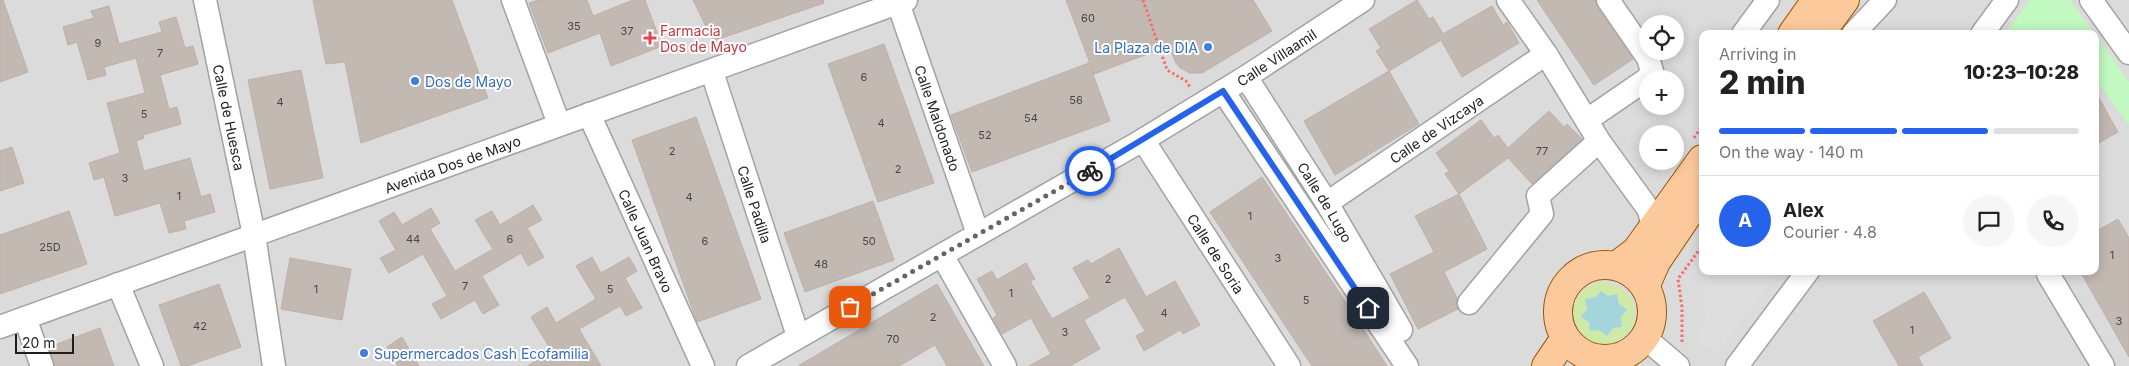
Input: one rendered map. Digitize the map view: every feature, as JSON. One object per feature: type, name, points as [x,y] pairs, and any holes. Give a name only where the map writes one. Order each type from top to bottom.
[{"type":"main road","points":[[1795,30],[1816,0]]},
{"type":"main road","points":[[1823,30],[1845,0]]},
{"type":"main road","points":[[1616,266],[1636,251],[1699,163]]},
{"type":"main road","points":[[1645,287],[1656,262],[1699,198]]},
{"type":"main road","points":[[1600,265],[1616,266],[1638,278],[1645,287],[1651,299],[1653,312],[1651,326],[1645,338],[1635,349],[1622,356],[1608,360],[1589,362],[1565,338],[1558,323],[1558,307],[1562,292],[1572,279],[1584,270],[1600,265]]},
{"type":"main road","points":[[1546,366],[1565,338]]},
{"type":"street","name":"Calle de Huesca","points":[[205,0],[254,235],[274,366]]},
{"type":"street","points":[[513,0],[559,124]]},
{"type":"street","name":"Calle Villaamil","points":[[748,366],[1144,140],[1246,77],[1363,0]]},
{"type":"street","points":[[1508,0],[1546,54],[1599,141],[1649,210],[1653,228]]},
{"type":"street","points":[[1587,120],[1647,79],[1652,71],[1648,58],[1608,0]]},
{"type":"street","points":[[1746,30],[1768,0]]},
{"type":"street","points":[[1857,30],[1885,0]]},
{"type":"street","points":[[1985,30],[2007,0]]},
{"type":"street","points":[[2091,0],[2129,54]]},
{"type":"street","name":"Avenida Dos de Mayo","points":[[0,327],[559,124],[712,72],[901,1]]},
{"type":"street","name":"Calle Maldonado","points":[[901,1],[978,234]]},
{"type":"street","name":"Calle de Vizcaya","points":[[1327,203],[1546,54]]},
{"type":"street","name":"Calle Padilla","points":[[712,72],[798,336]]},
{"type":"street","name":"Calle de Lugo","points":[[1246,77],[1327,203],[1401,330]]},
{"type":"street","points":[[1223,91],[1407,366]]},
{"type":"street","name":"Calle Juan Bravo","points":[[589,114],[703,366]]},
{"type":"street","name":"Calle de Soria","points":[[1144,140],[1289,366]]},
{"type":"street","points":[[1469,303],[1542,214],[1538,196],[1599,141]]},
{"type":"street","points":[[942,255],[1005,366]]},
{"type":"street","points":[[1737,366],[1805,275]]},
{"type":"street","points":[[2049,275],[2103,366]]},
{"type":"street","points":[[118,284],[152,366]]},
{"type":"street","points":[[25,318],[42,366]]},
{"type":"street","points":[[1645,338],[1678,365]]},
{"type":"path","points":[[1142,0],[1167,70],[1186,81],[1201,105]]},
{"type":"path","points":[[1678,365],[1683,334],[1678,279],[1699,250]]},
{"type":"shaded area","points":[[0,0],[2129,0],[2129,366],[0,366]]},
{"type":"shaded area","points":[[1699,257],[1699,275],[1776,275],[1716,354],[1696,339],[1705,320],[1703,289],[1690,270]]},
{"type":"green space","points":[[2030,0],[2070,0],[2091,30],[2008,30]]},
{"type":"green space","points":[[2099,40],[2129,82],[2129,125],[2099,84]]},
{"type":"green space","points":[[1600,282],[1615,285],[1627,293],[1634,305],[1635,313],[1633,324],[1627,334],[1606,345],[1594,343],[1583,336],[1576,326],[1573,313],[1576,300],[1584,290]]},
{"type":"water","points":[[1601,291],[1608,296],[1617,294],[1619,304],[1627,309],[1621,317],[1622,327],[1613,328],[1607,336],[1599,330],[1590,331],[1589,322],[1581,317],[1587,309],[1585,299],[1596,297]]},
{"type":"building","points":[[0,0],[3,0],[28,72],[0,82]]},
{"type":"building","name":"Dos de Mayo","points":[[313,0],[452,0],[488,98],[361,143],[345,62],[326,64]]},
{"type":"building","points":[[538,0],[587,0],[593,16],[633,0],[645,0],[662,46],[611,66],[600,33],[548,53],[529,3]]},
{"type":"building","points":[[693,0],[823,0],[824,3],[713,41]]},
{"type":"building","points":[[1066,0],[1253,0],[1272,31],[1202,73],[1190,73],[1180,68],[1169,46],[1094,74]]},
{"type":"building","points":[[1417,0],[1429,19],[1433,17],[1443,34],[1492,6],[1503,25],[1507,22],[1519,43],[1462,77],[1441,40],[1389,71],[1376,51],[1381,48],[1369,29]]},
{"type":"building","points":[[1537,0],[1595,0],[1597,7],[1633,59],[1594,85]]},
{"type":"building","points":[[109,6],[119,44],[162,32],[159,22],[176,17],[185,48],[193,46],[198,64],[160,75],[169,109],[177,107],[181,124],[143,135],[144,138],[136,141],[144,171],[190,158],[201,197],[210,194],[215,212],[184,221],[186,229],[169,233],[160,203],[115,216],[104,177],[94,180],[89,163],[120,153],[107,103],[145,93],[136,58],[104,67],[106,75],[88,80],[77,42],[68,45],[63,27],[94,18],[91,11]]},
{"type":"building","points":[[884,44],[934,183],[878,202],[828,64]]},
{"type":"building","points":[[1089,63],[1110,121],[972,172],[951,115]]},
{"type":"building","points":[[301,70],[323,178],[270,189],[248,80]]},
{"type":"building","points":[[1389,71],[1419,124],[1335,175],[1304,121]]},
{"type":"building","points":[[2099,98],[2118,132],[2099,143]]},
{"type":"building","points":[[1549,111],[1564,127],[1567,124],[1582,139],[1532,184],[1508,158],[1459,194],[1445,174],[1449,171],[1436,153],[1481,120],[1494,138],[1498,135],[1508,148]]},
{"type":"building","points":[[696,117],[761,299],[697,322],[632,140]]},
{"type":"building","points":[[12,147],[24,183],[0,191],[0,151]]},
{"type":"building","points":[[1262,177],[1387,366],[1312,366],[1210,212]]},
{"type":"building","points":[[1459,194],[1487,249],[1444,272],[1457,298],[1458,309],[1418,329],[1390,274],[1434,252],[1415,216]]},
{"type":"building","points":[[873,201],[894,260],[805,292],[784,233]]},
{"type":"building","points":[[533,205],[542,220],[527,228],[544,257],[528,266],[521,253],[482,276],[499,305],[483,314],[475,300],[441,319],[432,304],[447,296],[423,254],[389,273],[380,258],[396,250],[379,221],[394,212],[402,225],[431,208],[440,223],[430,229],[455,271],[493,249],[475,220],[492,211],[500,225]]},
{"type":"building","points":[[69,211],[87,264],[0,294],[0,235]]},
{"type":"building","points":[[2118,219],[2129,238],[2129,357],[2082,275],[2099,275],[2099,230]]},
{"type":"building","points":[[1119,248],[1146,297],[1175,281],[1200,325],[1183,334],[1180,330],[1144,351],[1136,336],[1145,331],[1125,297],[1084,320],[1100,349],[1070,366],[1029,366],[1051,354],[1031,318],[1002,334],[993,318],[997,315],[977,279],[992,271],[997,280],[1026,263],[1035,279],[1030,281],[1052,319],[1090,298],[1073,268],[1088,260],[1091,264]]},
{"type":"building","points":[[592,257],[601,273],[629,257],[637,271],[625,278],[642,308],[626,316],[620,306],[579,329],[601,366],[528,366],[551,350],[531,317],[547,307],[556,323],[596,299],[576,266]]},
{"type":"building","points":[[290,258],[351,269],[342,320],[281,309]]},
{"type":"building","points":[[219,284],[241,347],[187,366],[181,366],[159,305]]},
{"type":"building","points":[[937,284],[984,366],[947,366],[935,345],[899,366],[798,366]]},
{"type":"building","points":[[1924,292],[1951,338],[1918,357],[1923,366],[1899,366],[1873,321]]},
{"type":"building","points":[[100,328],[114,366],[55,366],[49,347]]},
{"type":"building","points":[[402,337],[419,366],[398,366],[387,347]]},
{"type":"way so far","points":[[850,307],[1090,171]]},
{"type":"place","name":"Farmacia Dos de Mayo","points":[[650,38]]},
{"type":"place","name":"La Plaza de DIA","points":[[1208,47]]},
{"type":"place","name":"Dos de Mayo","points":[[415,81]]},
{"type":"place","name":"Supermercados Cash Ecofamilia","points":[[364,353]]},
{"type":"route","points":[[1090,171],[1223,91],[1368,308]]}]
